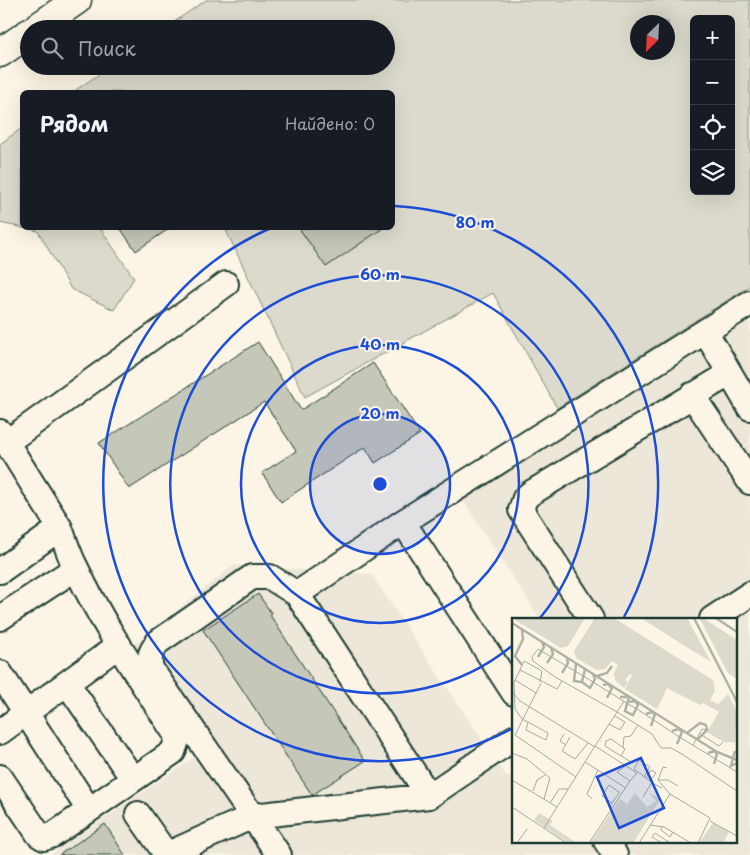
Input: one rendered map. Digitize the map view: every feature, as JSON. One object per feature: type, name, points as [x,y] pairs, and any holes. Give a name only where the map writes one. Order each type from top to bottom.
[{"type":"main road","points":[[49,20],[78,0]]},
{"type":"main road","points":[[0,53],[20,39]]},
{"type":"lane","points":[[0,777],[39,836],[44,838],[53,835],[173,752],[177,740],[175,733],[119,645],[76,568],[60,528],[6,451],[226,284]]},
{"type":"lane","points":[[297,594],[403,522],[750,303]]},
{"type":"lane","points":[[705,331],[750,408]]},
{"type":"lane","points":[[590,618],[521,510],[525,498],[729,374]]},
{"type":"lane","points":[[692,395],[750,482]]},
{"type":"lane","points":[[403,522],[512,690]]},
{"type":"lane","points":[[0,571],[60,528]]},
{"type":"lane","points":[[0,618],[76,568]]},
{"type":"lane","points":[[279,855],[151,669],[151,651],[158,642],[252,577],[270,577],[297,594],[429,796]]},
{"type":"lane","points":[[714,618],[750,594]]},
{"type":"lane","points":[[100,611],[125,628],[150,656]]},
{"type":"lane","points":[[0,732],[119,645]]},
{"type":"lane","points":[[0,674],[89,810]]},
{"type":"lane","points":[[67,683],[133,780]]},
{"type":"lane","points":[[138,814],[166,855],[253,816],[429,796],[512,739]]},
{"type":"lane","points":[[607,842],[615,855]]},
{"type":"shaded area","points":[[206,0],[750,0],[750,286],[557,408],[493,293],[305,397],[226,230],[395,230],[395,90],[76,90],[98,75],[395,75],[395,20],[177,20]]},
{"type":"shaded area","points":[[20,129],[20,228],[0,223],[0,144]]},
{"type":"shaded area","points":[[33,230],[101,230],[134,278],[114,310],[71,289],[38,231]]},
{"type":"shaded area","points":[[750,321],[750,855],[50,855],[198,755],[128,649],[234,565],[371,574],[507,777],[512,775],[512,842],[738,842],[738,618],[539,618],[462,499],[712,342]]},
{"type":"building","points":[[121,230],[167,230],[136,251]]},
{"type":"building","points":[[300,230],[380,230],[326,267]]},
{"type":"building","points":[[258,342],[301,410],[373,363],[420,434],[375,463],[365,447],[281,502],[262,473],[296,451],[264,402],[129,489],[99,443]]},
{"type":"building","points":[[258,594],[365,761],[312,795],[203,630]]},
{"type":"building","points":[[105,824],[125,855],[59,855]]}]
